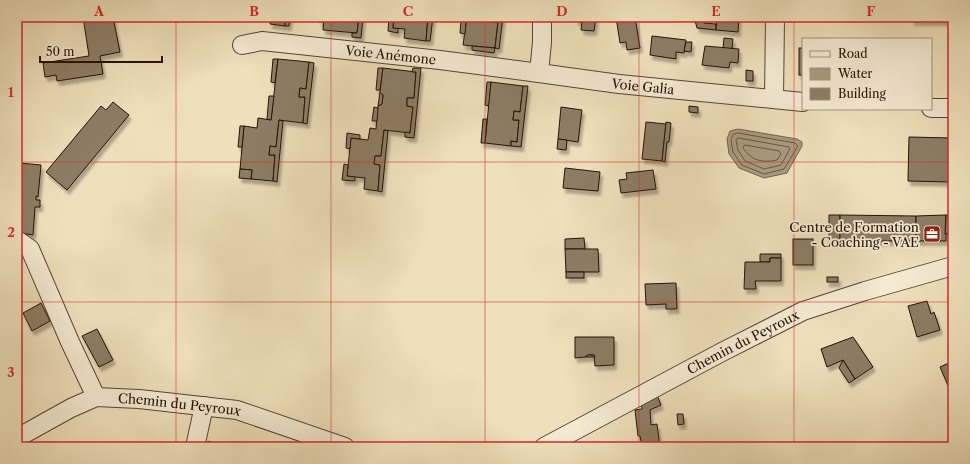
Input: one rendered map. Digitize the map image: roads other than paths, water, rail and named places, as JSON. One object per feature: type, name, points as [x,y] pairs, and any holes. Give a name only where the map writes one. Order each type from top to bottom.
[{"type":"street","points":[[539,73],[542,42],[542,17]]},
{"type":"street","points":[[774,99],[775,17]]},
{"type":"street","name":"Voie Anémone","points":[[242,44],[262,41],[440,60],[539,73]]},
{"type":"street","name":"Voie Galia","points":[[539,73],[619,84],[802,102]]},
{"type":"street","points":[[17,240],[30,249],[70,342],[96,397]]},
{"type":"street","name":"Chemin du Peyroux","points":[[544,447],[722,352],[803,311],[865,291],[953,266]]},
{"type":"street","name":"Chemin du Peyroux","points":[[17,438],[70,408],[96,397],[139,399],[237,410],[345,447]]},
{"type":"street","points":[[195,447],[204,406]]},
{"type":"water","points":[[738,129],[797,139],[802,142],[802,146],[787,173],[764,178],[739,168],[729,154],[727,139],[730,131]]},
{"type":"place","name":"Centre de Formation - Coaching - VAE","points":[[932,234]]}]
